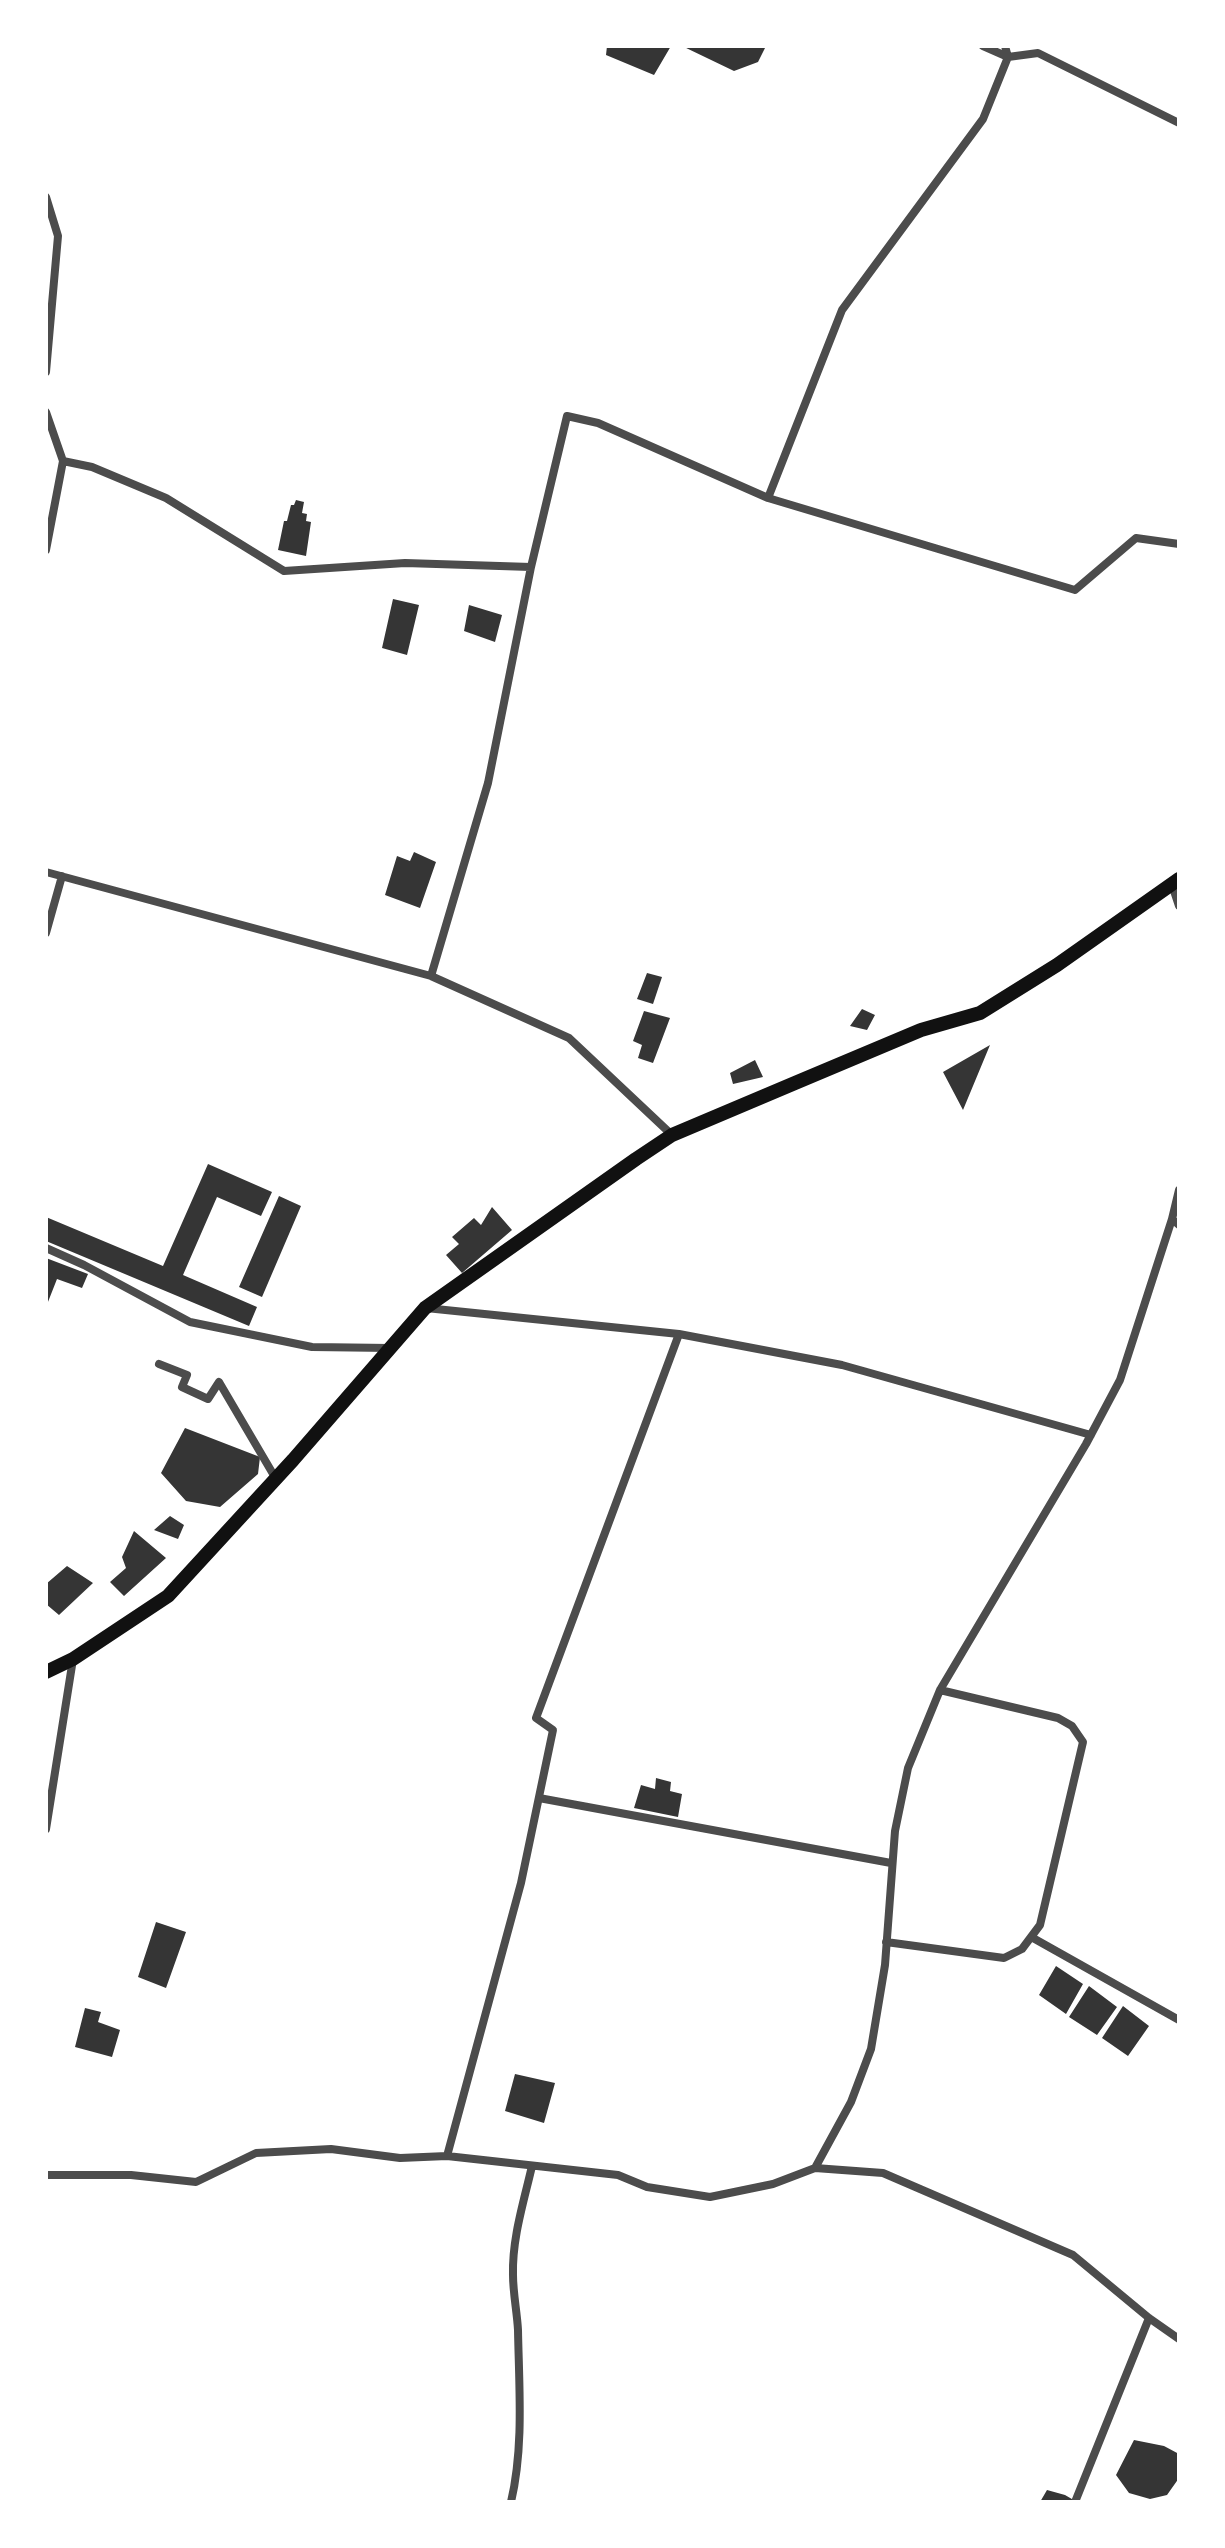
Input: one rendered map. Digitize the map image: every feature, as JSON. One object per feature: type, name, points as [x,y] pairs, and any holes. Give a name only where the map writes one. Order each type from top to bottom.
[{"type":"main road","points":[[46,1672],[73,1659],[168,1596],[276,1479],[425,1308],[672,1135],[921,1030],[980,1013],[1057,965],[1176,882]]},
{"type":"street","points":[[983,46],[1008,57],[1038,53],[1179,123]]},
{"type":"street","points":[[768,498],[842,310],[983,119],[1008,57],[1005,46]]},
{"type":"street","points":[[46,197],[58,236],[46,372]]},
{"type":"street","points":[[46,412],[63,461],[46,550]]},
{"type":"street","points":[[431,976],[488,783],[531,567],[567,416],[598,423],[768,498],[1075,590],[1136,538],[1179,544]]},
{"type":"street","points":[[63,461],[92,467],[166,498],[284,571],[405,563],[531,567]]},
{"type":"street","points":[[46,872],[431,976],[569,1038],[672,1135]]},
{"type":"street","points":[[46,933],[62,876]]},
{"type":"street","points":[[1176,882],[1179,906]]},
{"type":"street","points":[[815,2168],[851,2102],[871,2049],[886,1942],[891,1863],[908,1768],[940,1690],[1091,1435],[1120,1380],[1175,1222],[1179,1190]]},
{"type":"street","points":[[46,1248],[190,1322],[312,1347],[391,1348]]},
{"type":"street","points":[[425,1308],[679,1334],[842,1365],[1091,1435]]},
{"type":"street","points":[[447,2156],[521,1883],[553,1730],[536,1718],[679,1334]]},
{"type":"street","points":[[159,1364],[187,1375],[182,1387],[208,1399],[219,1382],[276,1479]]},
{"type":"street","points":[[46,1829],[73,1659]]},
{"type":"street","points":[[886,1942],[1004,1958],[1022,1949],[1033,1938],[1040,1925],[1083,1742],[1072,1726],[1058,1718],[940,1690]]},
{"type":"street","points":[[539,1798],[891,1863]]},
{"type":"street","points":[[1033,1938],[1179,2020]]},
{"type":"street","points":[[46,2175],[131,2175],[196,2182],[256,2153],[331,2149],[400,2158],[447,2156],[618,2175],[647,2187],[710,2197],[773,2184],[815,2168],[883,2173],[1073,2255],[1179,2339]]},
{"type":"street","points":[[511,2502],[518,2473],[519,2423],[518,2328],[513,2273],[519,2220],[532,2166]]},
{"type":"street","points":[[1075,2502],[1149,2318]]},
{"type":"building","points":[[607,46],[671,46],[654,75],[606,55]]},
{"type":"building","points":[[682,46],[766,46],[758,62],[734,71]]},
{"type":"building","points":[[296,500],[304,502],[302,513],[307,514],[306,521],[311,522],[306,556],[278,550],[284,521],[287,521],[291,505]]},
{"type":"building","points":[[393,599],[419,605],[407,655],[382,648]]},
{"type":"building","points":[[469,605],[502,615],[495,642],[464,631]]},
{"type":"building","points":[[414,852],[436,862],[420,908],[385,895],[397,856],[410,861]]},
{"type":"building","points":[[647,973],[662,977],[653,1004],[637,999]]},
{"type":"building","points":[[862,1009],[875,1015],[867,1030],[850,1026]]},
{"type":"building","points":[[644,1011],[670,1018],[653,1063],[638,1058],[642,1045],[633,1041]]},
{"type":"building","points":[[990,1045],[963,1110],[943,1072]]},
{"type":"building","points":[[755,1060],[763,1077],[733,1084],[730,1073]]},
{"type":"building","points":[[208,1164],[272,1192],[261,1216],[217,1197],[183,1275],[257,1307],[249,1326],[46,1241],[46,1217],[163,1266]]},
{"type":"building","points":[[279,1196],[301,1206],[262,1297],[239,1287]]},
{"type":"building","points":[[492,1207],[512,1230],[462,1273],[446,1255],[459,1244],[452,1237],[474,1218],[481,1225]]},
{"type":"building","points":[[46,1258],[88,1274],[82,1288],[57,1279],[46,1307]]},
{"type":"building","points":[[185,1428],[260,1457],[258,1474],[220,1507],[186,1501],[161,1473]]},
{"type":"building","points":[[170,1516],[184,1525],[178,1539],[154,1530]]},
{"type":"building","points":[[134,1531],[166,1558],[124,1596],[110,1582],[126,1568],[122,1557]]},
{"type":"building","points":[[67,1566],[93,1583],[59,1615],[46,1604],[46,1584]]},
{"type":"building","points":[[656,1778],[671,1782],[670,1791],[682,1794],[678,1817],[634,1808],[641,1785],[655,1789]]},
{"type":"building","points":[[156,1922],[186,1932],[166,1988],[138,1977]]},
{"type":"building","points":[[1056,1966],[1083,1984],[1066,2014],[1039,1995]]},
{"type":"building","points":[[1089,1986],[1117,2007],[1097,2035],[1069,2017]]},
{"type":"building","points":[[1123,2006],[1149,2026],[1128,2056],[1102,2038]]},
{"type":"building","points":[[85,2008],[101,2012],[98,2022],[120,2030],[112,2057],[75,2047]]},
{"type":"building","points":[[515,2074],[555,2083],[544,2123],[505,2111]]},
{"type":"building","points":[[1134,2440],[1164,2446],[1179,2454],[1179,2478],[1167,2495],[1150,2499],[1129,2493],[1116,2475]]},
{"type":"building","points":[[1047,2490],[1065,2495],[1077,2502],[1040,2502]]}]
